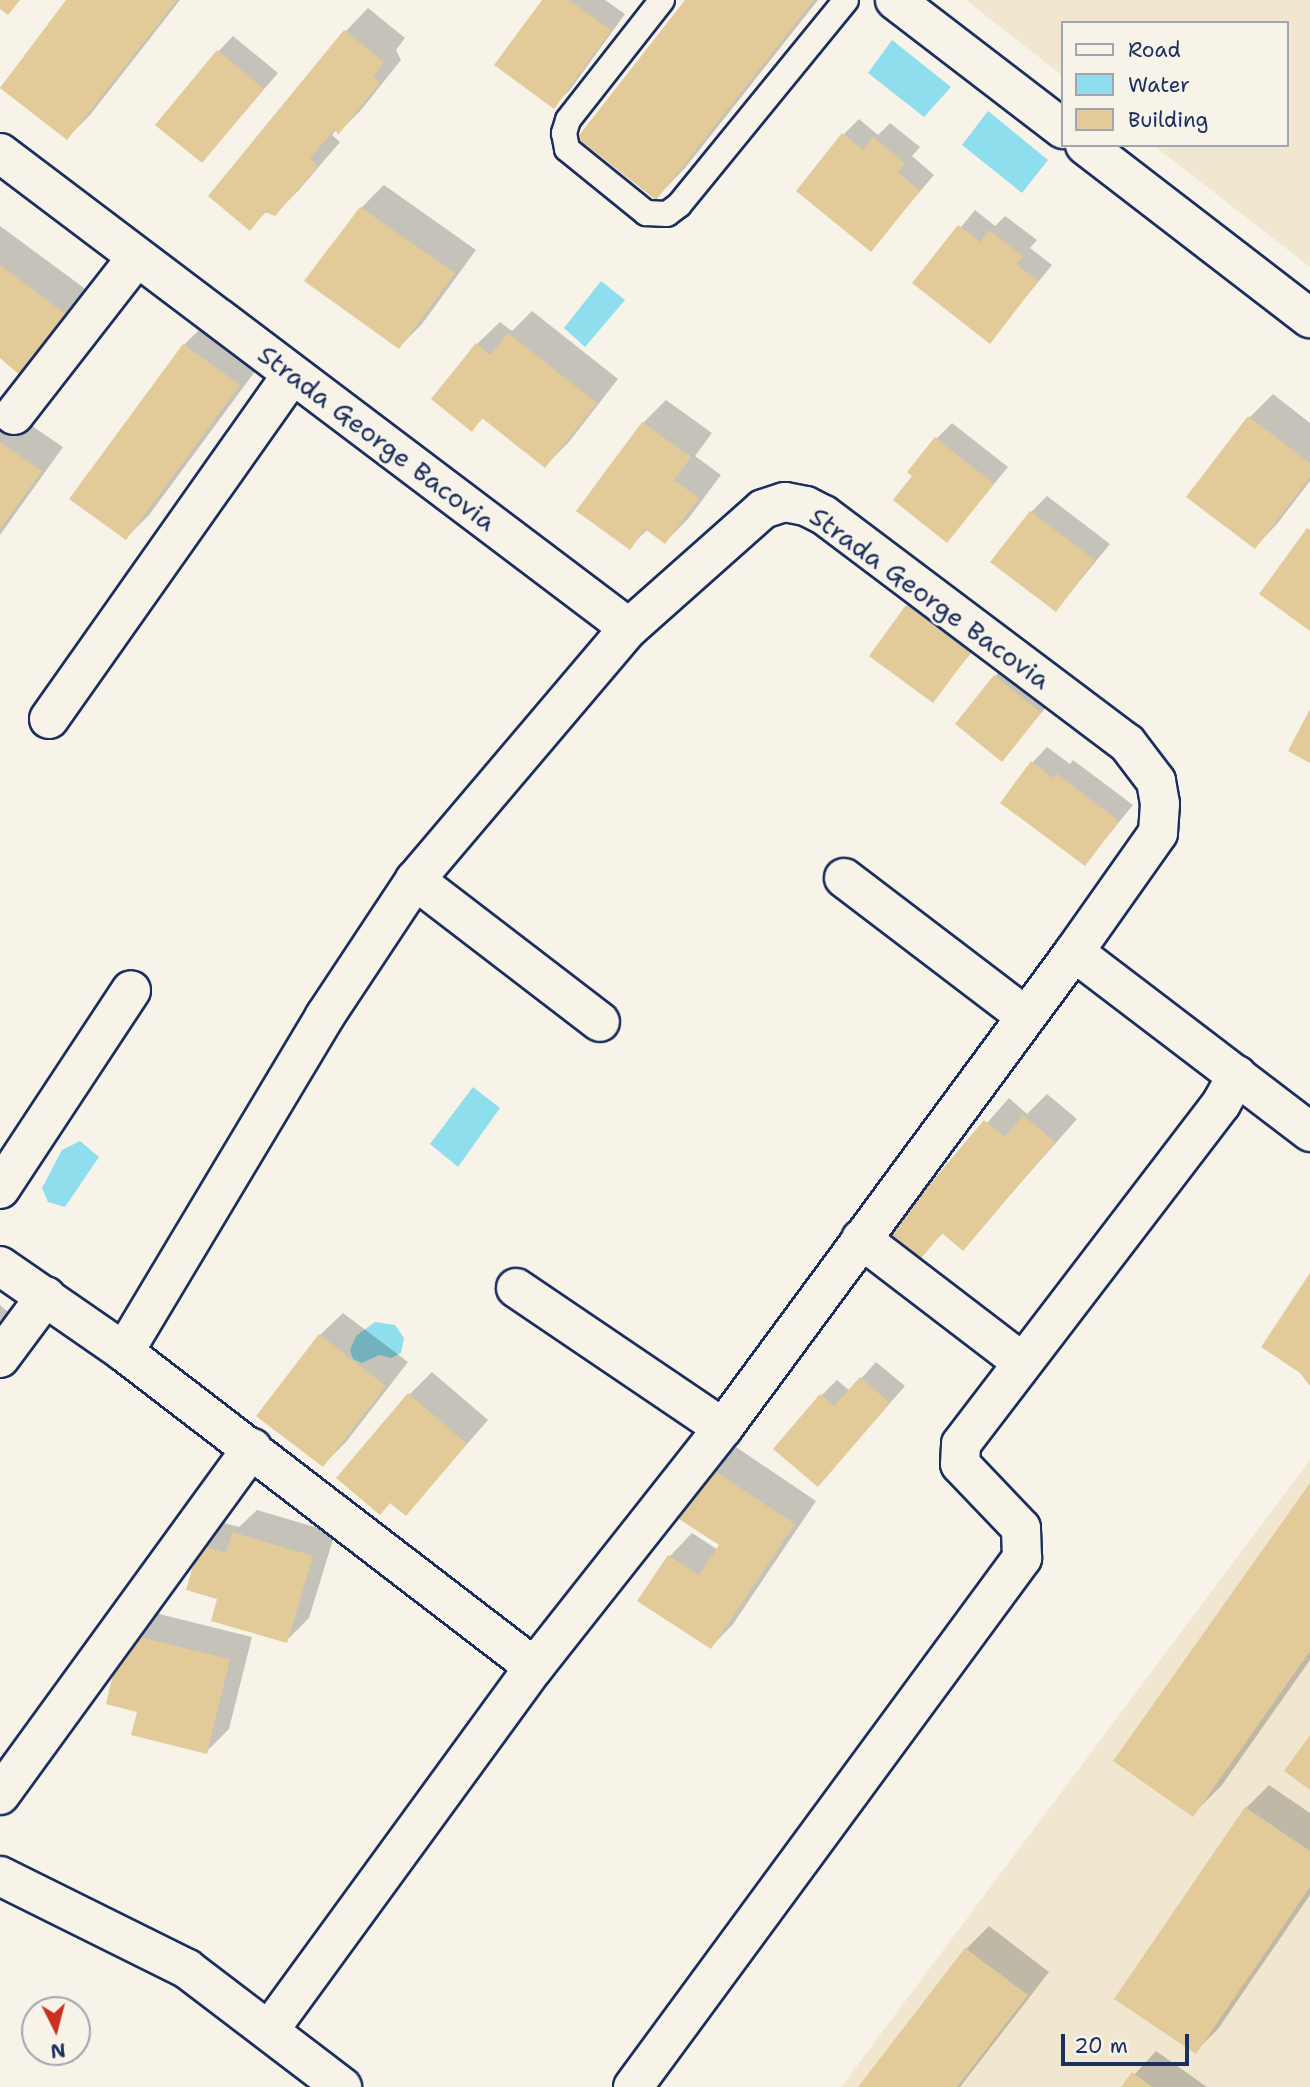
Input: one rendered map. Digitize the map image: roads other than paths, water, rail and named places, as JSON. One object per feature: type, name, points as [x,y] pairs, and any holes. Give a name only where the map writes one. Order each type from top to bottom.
[{"type":"street","points":[[895,0],[1062,128]]},
{"type":"street","points":[[1088,147],[1310,318]]},
{"type":"street","name":"Strada George Bacovia","points":[[0,153],[629,628],[763,509],[785,502],[806,506],[824,514],[1127,743],[1156,781],[1160,804],[1158,833],[1074,952],[723,1428],[534,1667],[269,2029]]},
{"type":"street","points":[[14,415],[137,257]]},
{"type":"street","points":[[48,719],[292,375]]},
{"type":"street","points":[[124,1352],[325,1016],[415,880],[629,628]]},
{"type":"street","points":[[844,878],[1025,1016]]},
{"type":"street","points":[[415,880],[600,1022]]},
{"type":"street","points":[[1074,952],[1310,1132]]},
{"type":"street","points":[[0,1189],[131,990]]},
{"type":"street","points":[[633,2087],[1022,1558],[1021,1528],[960,1464],[961,1444],[1221,1104],[1237,1075]]},
{"type":"street","points":[[861,1239],[1022,1363]]},
{"type":"street","points":[[0,1266],[124,1352],[534,1667]]},
{"type":"street","points":[[516,1289],[723,1428]]},
{"type":"street","points":[[0,1359],[46,1296]]},
{"type":"street","points":[[0,1795],[251,1448]]},
{"type":"street","points":[[0,1876],[187,1969],[342,2087]]},
{"type":"lane","points":[[662,0],[568,120],[564,133],[567,149],[646,213],[667,214],[679,205],[846,0]]},
{"type":"water","points":[[892,40],[951,87],[924,117],[868,73]]},
{"type":"water","points":[[988,111],[1048,160],[1022,193],[962,145]]},
{"type":"water","points":[[601,281],[625,300],[585,347],[564,328]]},
{"type":"water","points":[[473,1087],[500,1108],[458,1167],[430,1144]]},
{"type":"water","points":[[80,1141],[99,1157],[65,1207],[48,1202],[42,1188],[62,1150]]},
{"type":"water","points":[[375,1322],[395,1325],[404,1338],[401,1353],[391,1358],[379,1355],[362,1363],[353,1359],[350,1350],[356,1336]]}]
